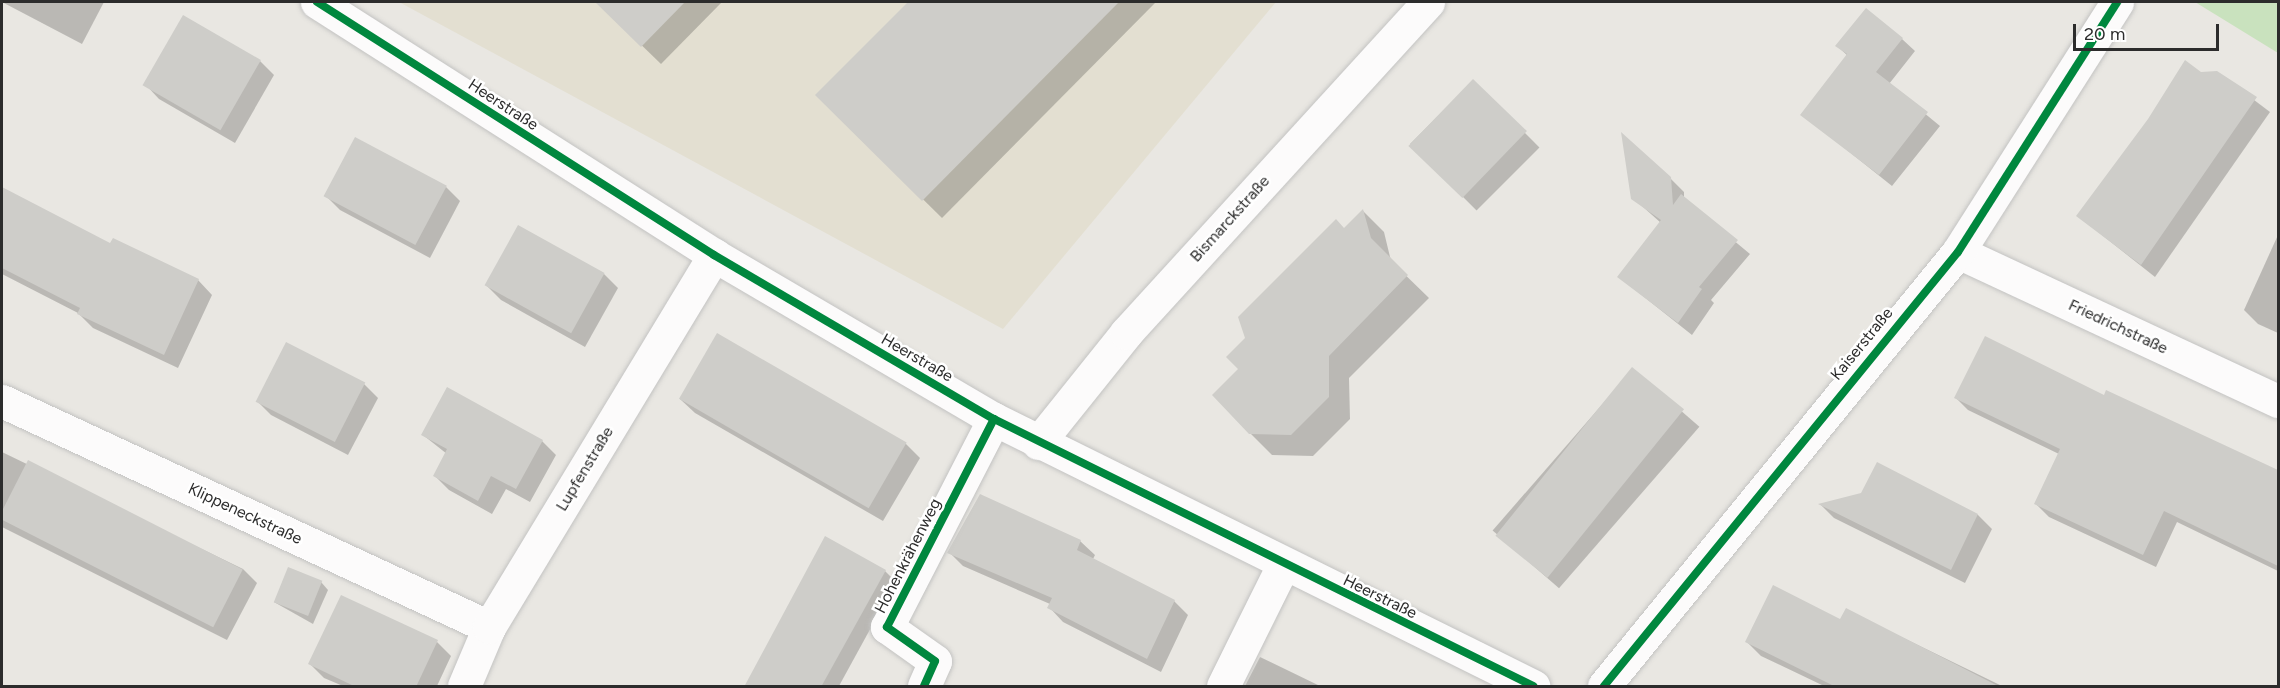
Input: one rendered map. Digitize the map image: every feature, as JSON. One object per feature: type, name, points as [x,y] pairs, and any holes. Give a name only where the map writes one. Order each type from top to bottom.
[{"type":"street","name":"Heerstraße","points":[[317,2],[714,255],[994,420],[1533,687]]},
{"type":"street","name":"Bismarckstraße","points":[[1038,443],[1126,333],[1428,2]]},
{"type":"street","name":"Kaiserstraße","points":[[1604,687],[1958,252],[2117,2]]},
{"type":"street","name":"Friedrichstraße","points":[[1958,252],[2278,402]]},
{"type":"street","name":"Lupfenstraße","points":[[464,687],[489,627],[714,255]]},
{"type":"street","name":"Klippeneckstraße","points":[[2,401],[489,627]]},
{"type":"street","name":"Hohenkrähenweg","points":[[924,687],[935,662],[886,627],[994,420]]},
{"type":"street","points":[[1223,687],[1283,565]]},
{"type":"shaded area","points":[[399,2],[1276,2],[1003,329]]},
{"type":"green space","points":[[2195,2],[2278,2],[2278,53]]},
{"type":"building","points":[[595,2],[685,2],[641,47]]},
{"type":"building","points":[[908,2],[1119,2],[922,201],[815,95]]},
{"type":"building","points":[[1866,8],[1903,38],[1876,72],[1928,112],[1879,175],[1800,115],[1847,54],[1835,46]]},
{"type":"building","points":[[183,15],[261,60],[220,130],[142,85]]},
{"type":"building","points":[[2185,60],[2201,72],[2217,71],[2257,97],[2141,265],[2076,216],[2148,119]]},
{"type":"building","points":[[1473,79],[1527,131],[1462,198],[1408,146]]},
{"type":"building","points":[[1621,132],[1671,177],[1673,205],[1681,194],[1738,240],[1699,287],[1702,289],[1678,323],[1617,277],[1661,220],[1631,199]]},
{"type":"building","points":[[355,137],[447,186],[415,245],[324,196]]},
{"type":"building","points":[[2,187],[110,243],[113,238],[199,279],[164,355],[77,314],[80,308],[2,268]]},
{"type":"building","points":[[1363,209],[1371,238],[1408,275],[1329,356],[1329,397],[1291,435],[1249,434],[1212,395],[1238,369],[1226,357],[1245,338],[1238,317],[1336,219],[1344,228]]},
{"type":"building","points":[[518,225],[605,273],[571,333],[485,285]]},
{"type":"building","points":[[717,333],[907,442],[869,508],[679,399]]},
{"type":"building","points":[[1985,336],[2104,395],[2106,390],[2278,470],[2278,566],[2164,511],[2143,555],[2034,504],[2060,449],[1954,398]]},
{"type":"building","points":[[286,342],[365,382],[335,442],[256,402]]},
{"type":"building","points":[[1632,367],[1684,409],[1548,578],[1495,536]]},
{"type":"building","points":[[447,387],[543,440],[516,489],[491,476],[478,501],[433,476],[447,449],[421,435]]},
{"type":"building","points":[[28,460],[243,569],[213,627],[2,520],[2,511]]},
{"type":"building","points":[[1877,462],[1978,514],[1951,570],[1818,504],[1861,493]]},
{"type":"building","points":[[980,494],[1081,540],[1077,550],[1175,600],[1147,659],[1047,608],[1052,598],[947,553]]},
{"type":"building","points":[[825,536],[886,570],[821,687],[744,687]]},
{"type":"building","points":[[288,567],[322,581],[308,616],[274,602]]},
{"type":"building","points":[[1773,585],[1840,619],[1846,608],[2000,687],[1836,687],[1745,642]]},
{"type":"building","points":[[341,595],[438,640],[416,687],[356,687],[308,664]]},
{"type":"cycle path","points":[[317,2],[714,255],[994,419],[1533,686]]},
{"type":"cycle path","points":[[1604,686],[1958,252],[2117,2]]},
{"type":"cycle path","points":[[924,686],[935,661],[887,627],[994,419]]}]
